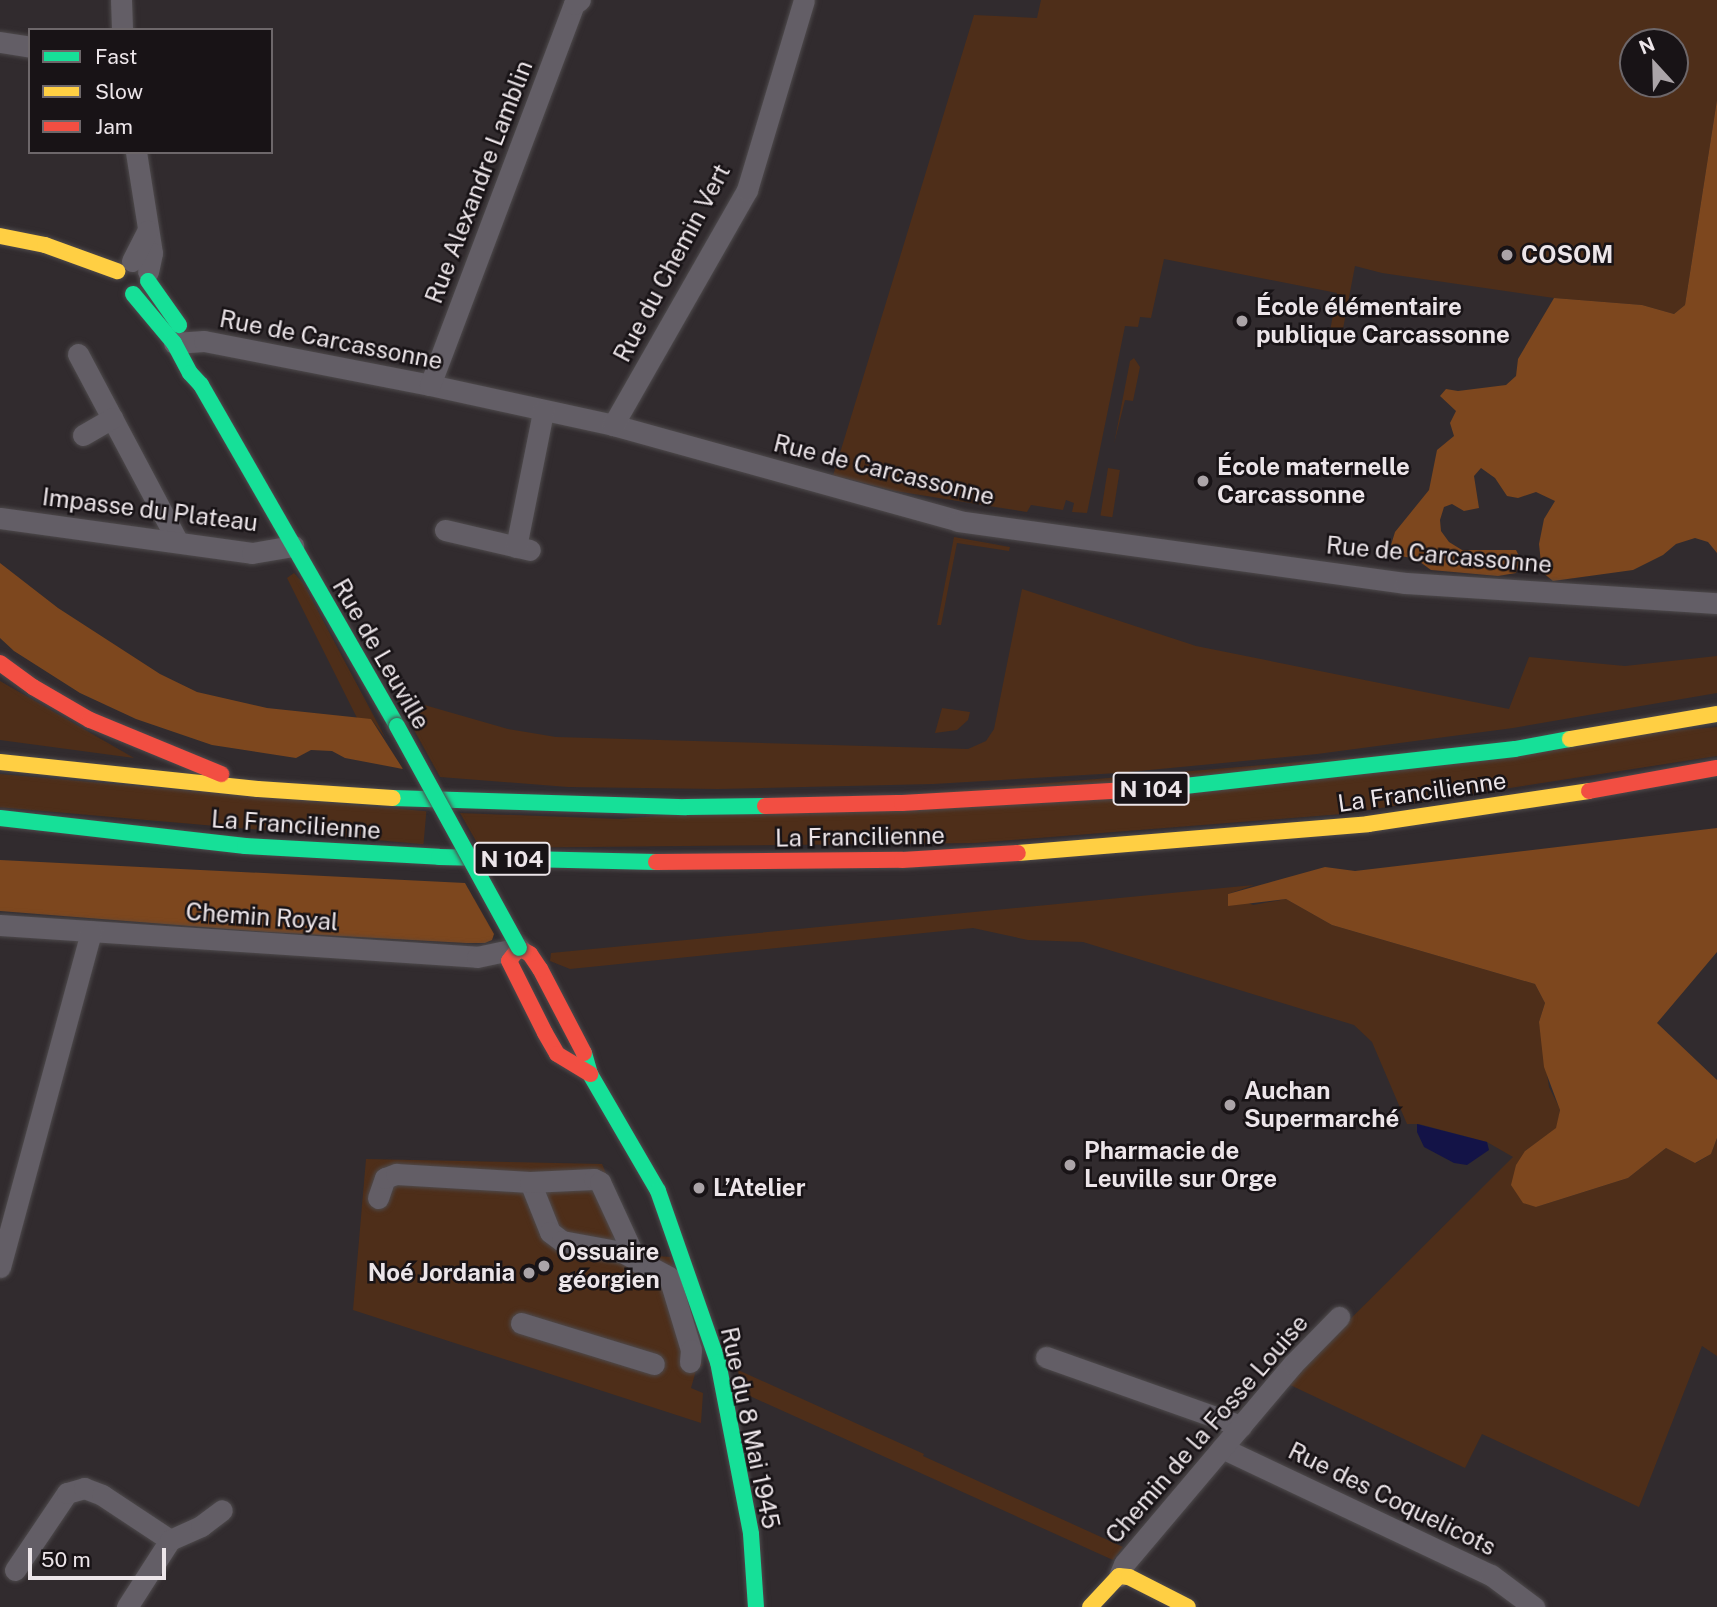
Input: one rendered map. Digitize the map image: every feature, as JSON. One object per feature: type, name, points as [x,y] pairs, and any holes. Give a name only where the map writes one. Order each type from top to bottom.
[{"type":"main road","points":[[0,236],[45,245],[136,271],[143,290],[132,294]]},
{"type":"main road","name":"Rue de Leuville","points":[[182,343],[132,294],[119,287],[136,271],[182,343],[201,367],[201,385],[397,726],[519,948]]},
{"type":"main road","points":[[0,663],[33,687],[90,720],[258,789]]},
{"type":"main road","name":"La Francilienne","points":[[0,762],[258,789],[418,800],[607,806],[784,806],[1021,798],[1149,790],[1516,748],[1717,714]]},
{"type":"main road","name":"La Francilienne","points":[[0,818],[245,846],[587,862],[793,862],[1014,854],[1368,824],[1530,801],[1717,768]]},
{"type":"main road","points":[[93,845],[200,849],[245,846]]},
{"type":"main road","name":"Rue du 8 Mai 1945","points":[[590,1074],[557,1054],[545,1033],[509,961],[519,948],[530,954],[540,968],[583,1051],[590,1074],[658,1191],[718,1362],[751,1534],[756,1607]]},
{"type":"main road","points":[[1090,1607],[1119,1576],[1129,1577],[1188,1607]]},
{"type":"street","points":[[121,0],[122,28]]},
{"type":"street","name":"Rue Alexandre Lamblin","points":[[430,385],[575,5],[580,0]]},
{"type":"street","name":"Rue du Chemin Vert","points":[[613,425],[747,190],[804,0]]},
{"type":"street","points":[[0,42],[28,47]]},
{"type":"street","points":[[136,154],[152,253],[136,271]]},
{"type":"street","name":"Rue de Carcassonne","points":[[182,343],[204,341],[430,385],[543,412],[613,425],[958,521],[1405,583],[1717,603]]},
{"type":"street","points":[[78,354],[178,542]]},
{"type":"street","points":[[445,530],[523,549],[543,412]]},
{"type":"street","points":[[83,435],[112,418]]},
{"type":"street","name":"Impasse du Plateau","points":[[0,518],[252,553],[293,546]]},
{"type":"street","name":"Chemin Royal","points":[[0,925],[477,957],[519,948]]},
{"type":"street","points":[[0,1267],[91,931]]},
{"type":"street","points":[[378,1198],[385,1178],[396,1174],[530,1182],[600,1182],[637,1262]]},
{"type":"street","points":[[530,1182],[550,1232],[562,1241],[622,1252],[669,1277],[691,1350],[690,1362]]},
{"type":"street","name":"Chemin de la Fosse Louise","points":[[1119,1576],[1124,1564],[1293,1364],[1339,1318]]},
{"type":"street","points":[[521,1322],[654,1364]]},
{"type":"street","points":[[1046,1357],[1241,1426]]},
{"type":"street","name":"Rue des Coquelicots","points":[[1223,1448],[1491,1575],[1534,1607]]},
{"type":"street","points":[[15,1570],[67,1493],[85,1488],[102,1495],[170,1540]]},
{"type":"street","points":[[127,1607],[170,1540],[201,1526],[222,1510]]},
{"type":"shaded area","name":"COSOM","points":[[1041,0],[1717,0],[1717,100],[1685,305],[1674,314],[1642,305],[1554,298],[1382,273],[1355,266],[1342,334],[1330,331],[1337,293],[1164,259],[1151,318],[1140,317],[1138,327],[1125,326],[1087,513],[1072,512],[1074,503],[1066,500],[1063,510],[1031,505],[1027,512],[895,491],[845,478],[844,482],[832,479],[974,15],[1037,18]]},
{"type":"shaded area","points":[[1717,100],[1717,553],[1708,542],[1695,538],[1676,544],[1663,555],[1633,570],[1553,581],[1542,572],[1539,544],[1544,519],[1555,501],[1536,492],[1518,498],[1507,496],[1495,478],[1481,468],[1474,476],[1479,508],[1464,511],[1452,504],[1444,507],[1440,520],[1441,531],[1449,542],[1462,550],[1516,550],[1521,560],[1516,573],[1498,576],[1431,570],[1416,559],[1396,555],[1391,545],[1395,532],[1429,490],[1437,450],[1454,436],[1450,423],[1456,411],[1440,396],[1446,389],[1458,391],[1506,385],[1516,376],[1518,359],[1554,298],[1642,305],[1674,314],[1685,305]]},
{"type":"shaded area","points":[[1134,358],[1140,367],[1133,401],[1125,400],[1114,444],[1130,361]]},
{"type":"shaded area","points":[[1108,468],[1120,470],[1112,517],[1100,515]]},
{"type":"shaded area","points":[[954,537],[1010,547],[1009,551],[957,543],[941,625],[937,625]]},
{"type":"shaded area","points":[[0,563],[58,608],[160,674],[197,692],[267,708],[371,719],[403,769],[345,758],[332,751],[311,750],[296,758],[212,745],[136,719],[80,693],[14,651],[0,638]]},
{"type":"shaded area","points":[[294,573],[303,583],[386,739],[371,719],[358,720],[287,578]]},
{"type":"shaded area","points":[[1022,589],[1196,646],[1509,709],[1529,657],[1625,666],[1717,656],[1717,693],[1513,728],[1317,754],[1118,773],[933,784],[718,789],[568,787],[440,777],[398,701],[407,700],[508,729],[556,737],[968,749],[986,741],[994,729]]},
{"type":"shaded area","points":[[0,681],[134,758],[0,740]]},
{"type":"shaded area","points":[[942,708],[970,712],[968,720],[957,730],[935,733]]},
{"type":"shaded area","points":[[1717,727],[1717,756],[1342,814],[975,843],[480,848],[460,813],[620,819]]},
{"type":"shaded area","points":[[0,774],[426,811],[423,844],[0,807]]},
{"type":"shaded area","points":[[1717,828],[1717,952],[1657,1023],[1717,1080],[1717,1138],[1711,1154],[1695,1163],[1666,1148],[1628,1178],[1536,1207],[1523,1203],[1511,1185],[1516,1165],[1525,1151],[1556,1128],[1560,1110],[1544,1067],[1539,1022],[1545,1003],[1535,984],[1332,925],[1286,899],[1228,906],[1228,894],[1325,867],[1355,871]]},
{"type":"shaded area","points":[[0,860],[465,883],[494,934],[492,940],[485,943],[466,943],[267,932],[0,911]]},
{"type":"shaded area","points":[[1254,885],[1228,894],[1253,905],[1286,899],[1332,925],[1535,984],[1545,1003],[1539,1022],[1549,1087],[1560,1109],[1557,1128],[1525,1151],[1536,1207],[1628,1178],[1666,1148],[1696,1163],[1711,1154],[1717,1138],[1717,1356],[1702,1346],[1639,1507],[1482,1434],[1465,1468],[1286,1383],[1513,1157],[1487,1142],[1419,1124],[1407,1124],[1372,1042],[1354,1025],[1083,942],[1028,940],[973,928],[570,969],[550,961],[551,953]]},
{"type":"shaded area","points":[[1417,1124],[1487,1142],[1489,1150],[1467,1165],[1454,1163],[1424,1147],[1417,1132]]},
{"type":"shaded area","points":[[366,1159],[602,1164],[642,1255],[671,1257],[702,1366],[697,1367],[691,1388],[703,1393],[701,1423],[353,1310]]},
{"type":"shaded area","points":[[738,1370],[1123,1547],[1113,1560],[741,1392]]},
{"type":"traffic: fast","points":[[148,281],[179,325]]},
{"type":"traffic: fast","points":[[133,294],[174,343],[190,373],[201,385],[397,726]]},
{"type":"traffic: fast","points":[[397,726],[519,948]]},
{"type":"traffic: fast","points":[[1176,787],[1515,749],[1570,739]]},
{"type":"traffic: fast","points":[[393,798],[686,807],[765,806]]},
{"type":"traffic: fast","points":[[0,818],[245,846],[439,857],[656,862]]},
{"type":"traffic: fast","points":[[584,1053],[590,1074],[658,1191],[718,1362],[751,1534],[756,1607]]},
{"type":"traffic: slow","points":[[0,236],[45,245],[117,271]]},
{"type":"traffic: slow","points":[[1570,739],[1717,714]]},
{"type":"traffic: slow","points":[[0,762],[258,789],[393,798]]},
{"type":"traffic: slow","points":[[1018,853],[1368,824],[1589,791]]},
{"type":"traffic: slow","points":[[1090,1607],[1119,1576],[1129,1577],[1188,1607]]},
{"type":"traffic: jam","points":[[0,663],[33,687],[90,720],[221,774]]},
{"type":"traffic: jam","points":[[1589,791],[1717,768]]},
{"type":"traffic: jam","points":[[765,806],[902,803],[1176,787]]},
{"type":"traffic: jam","points":[[656,862],[902,860],[1018,853]]},
{"type":"traffic: jam","points":[[584,1053],[540,969],[530,954],[519,948],[509,961],[545,1033],[557,1054],[590,1074]]},
{"type":"place","name":"COSOM","points":[[1507,255]]},
{"type":"place","name":"École élémentaire publique Carcassonne","points":[[1242,321]]},
{"type":"place","name":"École maternelle Carcassonne","points":[[1203,481]]},
{"type":"place","name":"Auchan Supermarché","points":[[1230,1105]]},
{"type":"place","name":"Pharmacie de Leuville sur Orge","points":[[1070,1165]]},
{"type":"place","name":"L’Atelier","points":[[699,1188]]},
{"type":"place","name":"Ossuaire géorgien","points":[[544,1266]]},
{"type":"place","name":"Noé Jordania","points":[[529,1273]]}]
